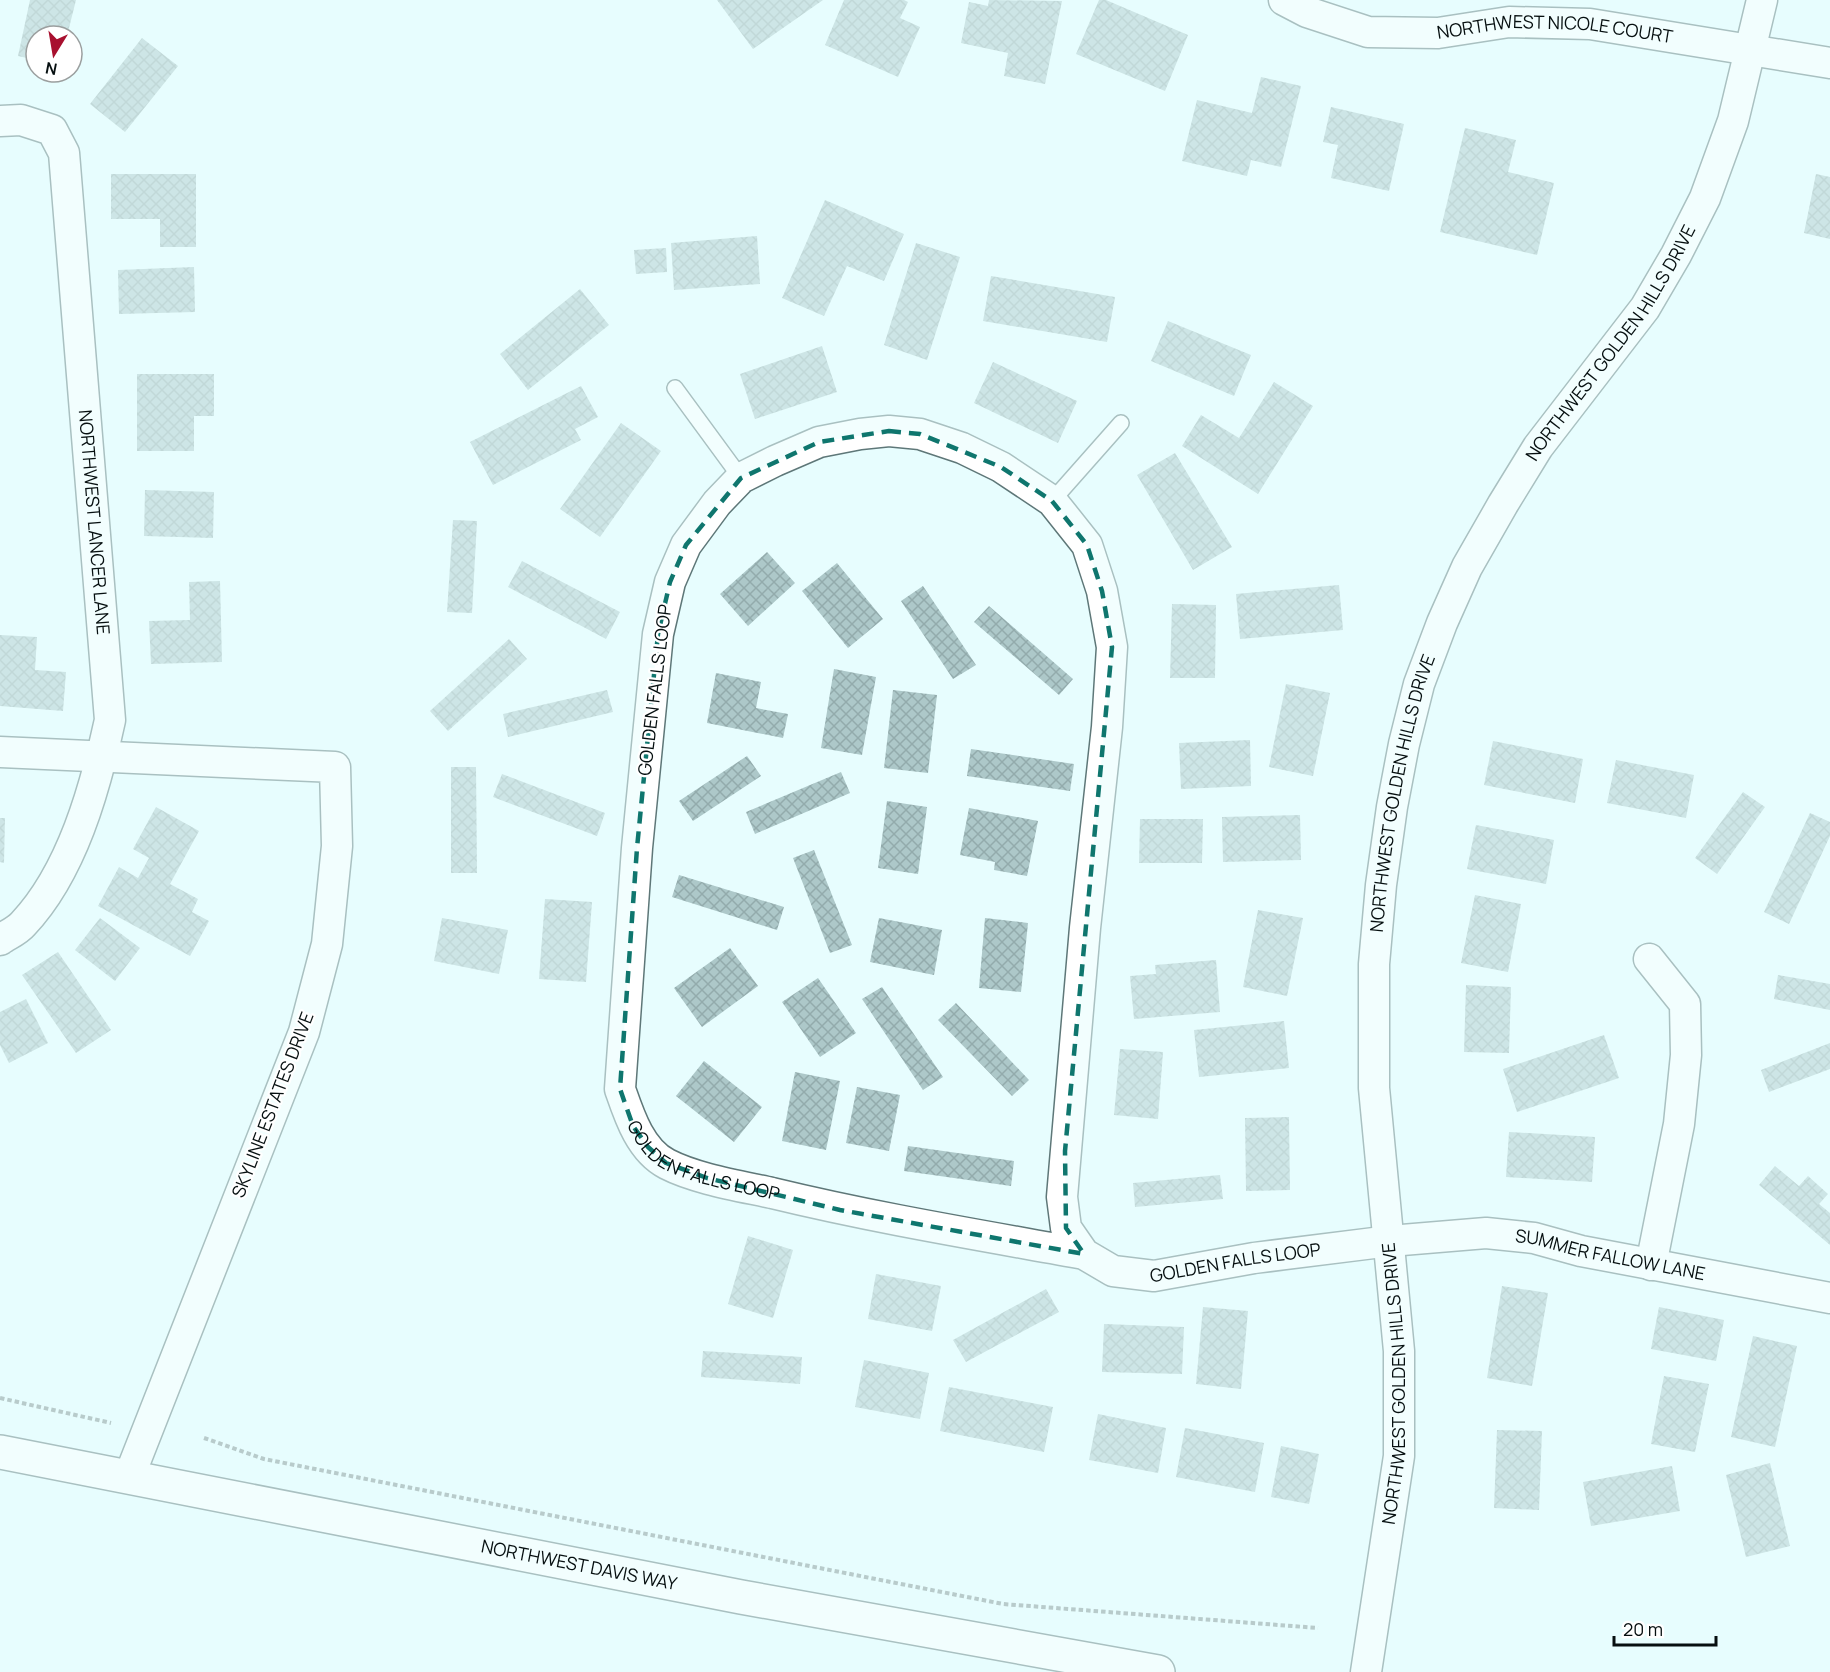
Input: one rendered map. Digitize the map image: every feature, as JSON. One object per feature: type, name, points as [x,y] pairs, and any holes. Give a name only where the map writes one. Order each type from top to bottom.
[{"type":"main road","name":"NORTHWEST DAVIS WAY","points":[[0,1452],[741,1597],[1158,1672]]},
{"type":"street","name":"NORTHWEST NICOLE COURT","points":[[1284,0],[1307,12],[1368,32],[1438,33],[1509,22],[1590,24],[1830,63]]},
{"type":"street","name":"NORTHWEST GOLDEN HILLS DRIVE","points":[[1366,1672],[1399,1456],[1399,1351],[1374,1088],[1374,964],[1390,818],[1404,744],[1419,684],[1442,623],[1467,567],[1538,447],[1645,308],[1676,255],[1705,198],[1733,122],[1762,0]]},
{"type":"street","name":"NORTHWEST LANCER LANE","points":[[0,121],[21,120],[52,130],[63,153],[110,720],[102,757],[75,841],[60,875],[22,925],[0,940]]},
{"type":"street","name":"GOLDEN FALLS LOOP","points":[[1084,1254],[1066,1228],[1062,1197],[1085,928],[1107,727],[1112,647],[1102,591],[1087,545],[1052,501],[1001,467],[962,448],[920,434],[899,432],[860,434],[819,442],[741,478],[717,503],[686,545],[670,582],[658,634],[637,848],[620,1078],[620,1089],[633,1126],[648,1147],[666,1163],[707,1178],[840,1210],[1084,1254],[1113,1271],[1154,1276],[1254,1258],[1390,1241]]},
{"type":"street","points":[[0,752],[102,757]]},
{"type":"street","name":"SKYLINE ESTATES DRIVE","points":[[102,757],[335,767],[337,846],[327,944],[304,1032],[129,1477]]},
{"type":"street","points":[[1649,959],[1685,1004],[1686,1054],[1679,1124],[1651,1265]]},
{"type":"street","name":"SUMMER FALLOW LANE","points":[[1390,1241],[1486,1233],[1534,1238],[1581,1251],[1830,1298]]},
{"type":"lane","points":[[675,388],[741,478]]},
{"type":"lane","points":[[1052,501],[1121,423]]},
{"type":"path","points":[[0,1398],[111,1423]]},
{"type":"path","points":[[204,1438],[264,1459],[1003,1604],[1318,1628]]},
{"type":"highlighted area","points":[[889,431],[920,434],[1001,467],[1052,501],[1087,545],[1102,591],[1112,647],[1065,1151],[1066,1228],[1084,1254],[840,1210],[707,1178],[666,1163],[648,1147],[633,1126],[620,1089],[637,848],[658,634],[670,582],[686,545],[741,478],[819,442]]},
{"type":"building","points":[[30,0],[76,0],[70,24],[25,24]]},
{"type":"building","points":[[717,0],[823,0],[753,49]]},
{"type":"building","points":[[844,0],[904,0],[908,2],[900,18],[920,27],[898,77],[825,45]]},
{"type":"building","points":[[989,0],[1062,1],[1045,84],[1004,76],[1008,53],[961,43],[969,2],[988,6]]},
{"type":"building","points":[[1099,0],[1106,0],[1188,35],[1165,91],[1076,54]]},
{"type":"building","points":[[24,28],[24,57],[18,56]]},
{"type":"building","points":[[142,38],[178,66],[125,132],[90,104]]},
{"type":"building","points":[[1261,77],[1301,86],[1281,167],[1251,160],[1247,176],[1182,161],[1197,100],[1252,113]]},
{"type":"building","points":[[1331,107],[1404,124],[1389,191],[1331,178],[1338,145],[1323,142]]},
{"type":"building","points":[[1465,128],[1516,140],[1508,172],[1554,183],[1537,255],[1440,232]]},
{"type":"building","points":[[111,174],[196,174],[196,247],[160,247],[160,219],[111,219]]},
{"type":"building","points":[[1816,174],[1830,177],[1830,239],[1804,233]]},
{"type":"building","points":[[825,200],[904,234],[884,281],[847,266],[824,316],[782,298]]},
{"type":"building","points":[[757,236],[760,284],[674,290],[671,243]]},
{"type":"building","points":[[916,243],[960,257],[927,360],[884,345]]},
{"type":"building","points":[[666,248],[667,272],[636,274],[634,250]]},
{"type":"building","points":[[194,267],[195,312],[119,314],[118,270]]},
{"type":"building","points":[[991,276],[1115,297],[1107,342],[983,321]]},
{"type":"building","points":[[580,289],[609,325],[528,390],[500,354]]},
{"type":"building","points":[[1168,321],[1251,355],[1234,396],[1151,361]]},
{"type":"building","points":[[822,346],[837,392],[755,419],[740,374]]},
{"type":"building","points":[[993,362],[1077,401],[1058,443],[974,403]]},
{"type":"building","points":[[137,374],[214,374],[214,416],[194,416],[194,451],[137,451]]},
{"type":"building","points":[[1274,382],[1313,406],[1258,494],[1182,446],[1201,415],[1239,438]]},
{"type":"building","points":[[581,386],[598,417],[575,429],[581,440],[493,485],[470,442]]},
{"type":"building","points":[[621,423],[661,451],[600,537],[560,509]]},
{"type":"building","points":[[1175,453],[1232,547],[1193,570],[1137,475]]},
{"type":"building","points":[[145,490],[214,492],[213,538],[144,536]]},
{"type":"building","points":[[453,520],[477,521],[472,613],[447,612]]},
{"type":"building","points":[[767,552],[795,583],[748,626],[720,594]]},
{"type":"building","points":[[522,561],[620,612],[606,639],[508,587]]},
{"type":"building","points":[[837,563],[883,619],[848,648],[802,591]]},
{"type":"building","points":[[220,581],[222,662],[151,664],[149,621],[190,620],[189,582]]},
{"type":"building","points":[[1339,585],[1343,630],[1240,639],[1236,594]]},
{"type":"building","points":[[923,586],[976,665],[953,679],[901,601]]},
{"type":"building","points":[[1172,604],[1216,605],[1215,678],[1170,678]]},
{"type":"building","points":[[989,606],[1073,679],[1059,695],[974,622]]},
{"type":"building","points":[[0,635],[37,637],[35,670],[66,672],[63,711],[0,706]]},
{"type":"building","points":[[509,639],[527,659],[448,731],[430,711]]},
{"type":"building","points":[[834,669],[876,677],[862,755],[821,748]]},
{"type":"building","points":[[716,673],[761,682],[756,708],[788,714],[783,738],[707,723]]},
{"type":"building","points":[[1286,684],[1330,693],[1313,776],[1269,767]]},
{"type":"building","points":[[607,690],[613,712],[508,737],[503,714]]},
{"type":"building","points":[[893,690],[937,695],[928,773],[884,768]]},
{"type":"building","points":[[1250,740],[1251,786],[1181,789],[1179,743]]},
{"type":"building","points":[[1493,741],[1583,759],[1575,803],[1484,785]]},
{"type":"building","points":[[971,749],[1074,764],[1070,791],[967,776]]},
{"type":"building","points":[[747,756],[761,776],[693,821],[679,801]]},
{"type":"building","points":[[1616,760],[1694,775],[1686,818],[1607,803]]},
{"type":"building","points":[[451,767],[476,767],[477,873],[451,873]]},
{"type":"building","points":[[841,772],[850,793],[755,834],[746,812]]},
{"type":"building","points":[[502,774],[605,813],[597,836],[493,797]]},
{"type":"building","points":[[1743,792],[1765,807],[1717,874],[1695,858]]},
{"type":"building","points":[[887,801],[927,807],[918,874],[878,868]]},
{"type":"building","points":[[156,807],[199,831],[170,884],[198,899],[192,912],[209,921],[190,956],[98,906],[119,867],[138,878],[149,858],[133,849]]},
{"type":"building","points":[[969,808],[1038,821],[1027,876],[994,870],[995,862],[960,855]]},
{"type":"building","points":[[1810,813],[1830,822],[1830,836],[1789,924],[1764,912]]},
{"type":"building","points":[[1300,815],[1301,860],[1223,862],[1222,817]]},
{"type":"building","points":[[0,818],[5,818],[4,863],[0,862]]},
{"type":"building","points":[[1140,819],[1203,819],[1202,863],[1139,863]]},
{"type":"building","points":[[1476,825],[1554,840],[1546,884],[1467,869]]},
{"type":"building","points":[[814,850],[852,945],[830,953],[793,858]]},
{"type":"building","points":[[679,875],[784,907],[777,930],[672,897]]},
{"type":"building","points":[[1475,895],[1521,904],[1508,972],[1461,963]]},
{"type":"building","points":[[545,899],[592,902],[586,982],[539,979]]},
{"type":"building","points":[[1258,910],[1303,918],[1287,996],[1243,987]]},
{"type":"building","points":[[100,918],[140,948],[115,981],[75,950]]},
{"type":"building","points":[[442,918],[508,930],[499,974],[434,961]]},
{"type":"building","points":[[879,918],[942,930],[934,975],[870,962]]},
{"type":"building","points":[[985,918],[1028,923],[1021,992],[979,988]]},
{"type":"building","points":[[730,948],[758,986],[702,1027],[674,988]]},
{"type":"building","points":[[58,952],[111,1030],[76,1053],[22,975]]},
{"type":"building","points":[[1216,960],[1220,1012],[1134,1019],[1130,976],[1156,974],[1155,965]]},
{"type":"building","points":[[1778,975],[1830,984],[1830,1010],[1774,999]]},
{"type":"building","points":[[818,978],[856,1033],[820,1057],[782,1002]]},
{"type":"building","points":[[1466,985],[1511,987],[1509,1053],[1464,1052]]},
{"type":"building","points":[[882,987],[943,1077],[923,1090],[862,999]]},
{"type":"building","points":[[26,999],[48,1043],[9,1063],[0,1045],[0,1012]]},
{"type":"building","points":[[956,1003],[1029,1080],[1012,1096],[938,1020]]},
{"type":"building","points":[[1284,1021],[1289,1068],[1199,1077],[1194,1030]]},
{"type":"building","points":[[1604,1035],[1619,1078],[1517,1112],[1503,1069]]},
{"type":"building","points":[[1830,1043],[1830,1069],[1769,1092],[1761,1070]]},
{"type":"building","points":[[1120,1049],[1163,1052],[1158,1119],[1114,1115]]},
{"type":"building","points":[[704,1061],[762,1107],[734,1142],[676,1096]]},
{"type":"building","points":[[795,1072],[840,1081],[826,1150],[782,1141]]},
{"type":"building","points":[[857,1087],[900,1095],[889,1151],[846,1143]]},
{"type":"building","points":[[1289,1117],[1290,1190],[1246,1191],[1245,1118]]},
{"type":"building","points":[[1509,1132],[1595,1137],[1592,1182],[1506,1177]]},
{"type":"building","points":[[908,1146],[1014,1161],[1011,1186],[904,1171]]},
{"type":"building","points":[[1775,1166],[1799,1186],[1808,1176],[1828,1194],[1819,1204],[1830,1213],[1830,1245],[1759,1185]]},
{"type":"building","points":[[1220,1175],[1223,1199],[1135,1207],[1133,1183]]},
{"type":"building","points":[[748,1236],[793,1250],[773,1318],[728,1304]]},
{"type":"building","points":[[876,1274],[941,1286],[932,1331],[868,1319]]},
{"type":"building","points":[[1502,1286],[1548,1293],[1532,1386],[1487,1378]]},
{"type":"building","points":[[1046,1289],[1059,1312],[966,1362],[953,1340]]},
{"type":"building","points":[[1203,1307],[1248,1311],[1241,1389],[1196,1384]]},
{"type":"building","points":[[1659,1307],[1724,1320],[1716,1361],[1651,1349]]},
{"type":"building","points":[[1104,1324],[1184,1327],[1182,1374],[1102,1372]]},
{"type":"building","points":[[1753,1336],[1797,1346],[1775,1447],[1731,1437]]},
{"type":"building","points":[[703,1351],[802,1357],[800,1384],[701,1377]]},
{"type":"building","points":[[864,1360],[929,1373],[920,1419],[855,1407]]},
{"type":"building","points":[[1664,1376],[1709,1384],[1695,1452],[1651,1444]]},
{"type":"building","points":[[949,1387],[1053,1407],[1044,1452],[940,1431]]},
{"type":"building","points":[[1098,1414],[1166,1428],[1158,1473],[1089,1460]]},
{"type":"building","points":[[1185,1428],[1264,1443],[1255,1492],[1176,1477]]},
{"type":"building","points":[[1497,1430],[1542,1431],[1539,1510],[1494,1508]]},
{"type":"building","points":[[1281,1446],[1319,1454],[1309,1504],[1271,1497]]},
{"type":"building","points":[[1770,1463],[1790,1546],[1746,1557],[1726,1475]]},
{"type":"building","points":[[1672,1466],[1680,1511],[1591,1526],[1583,1482]]}]
